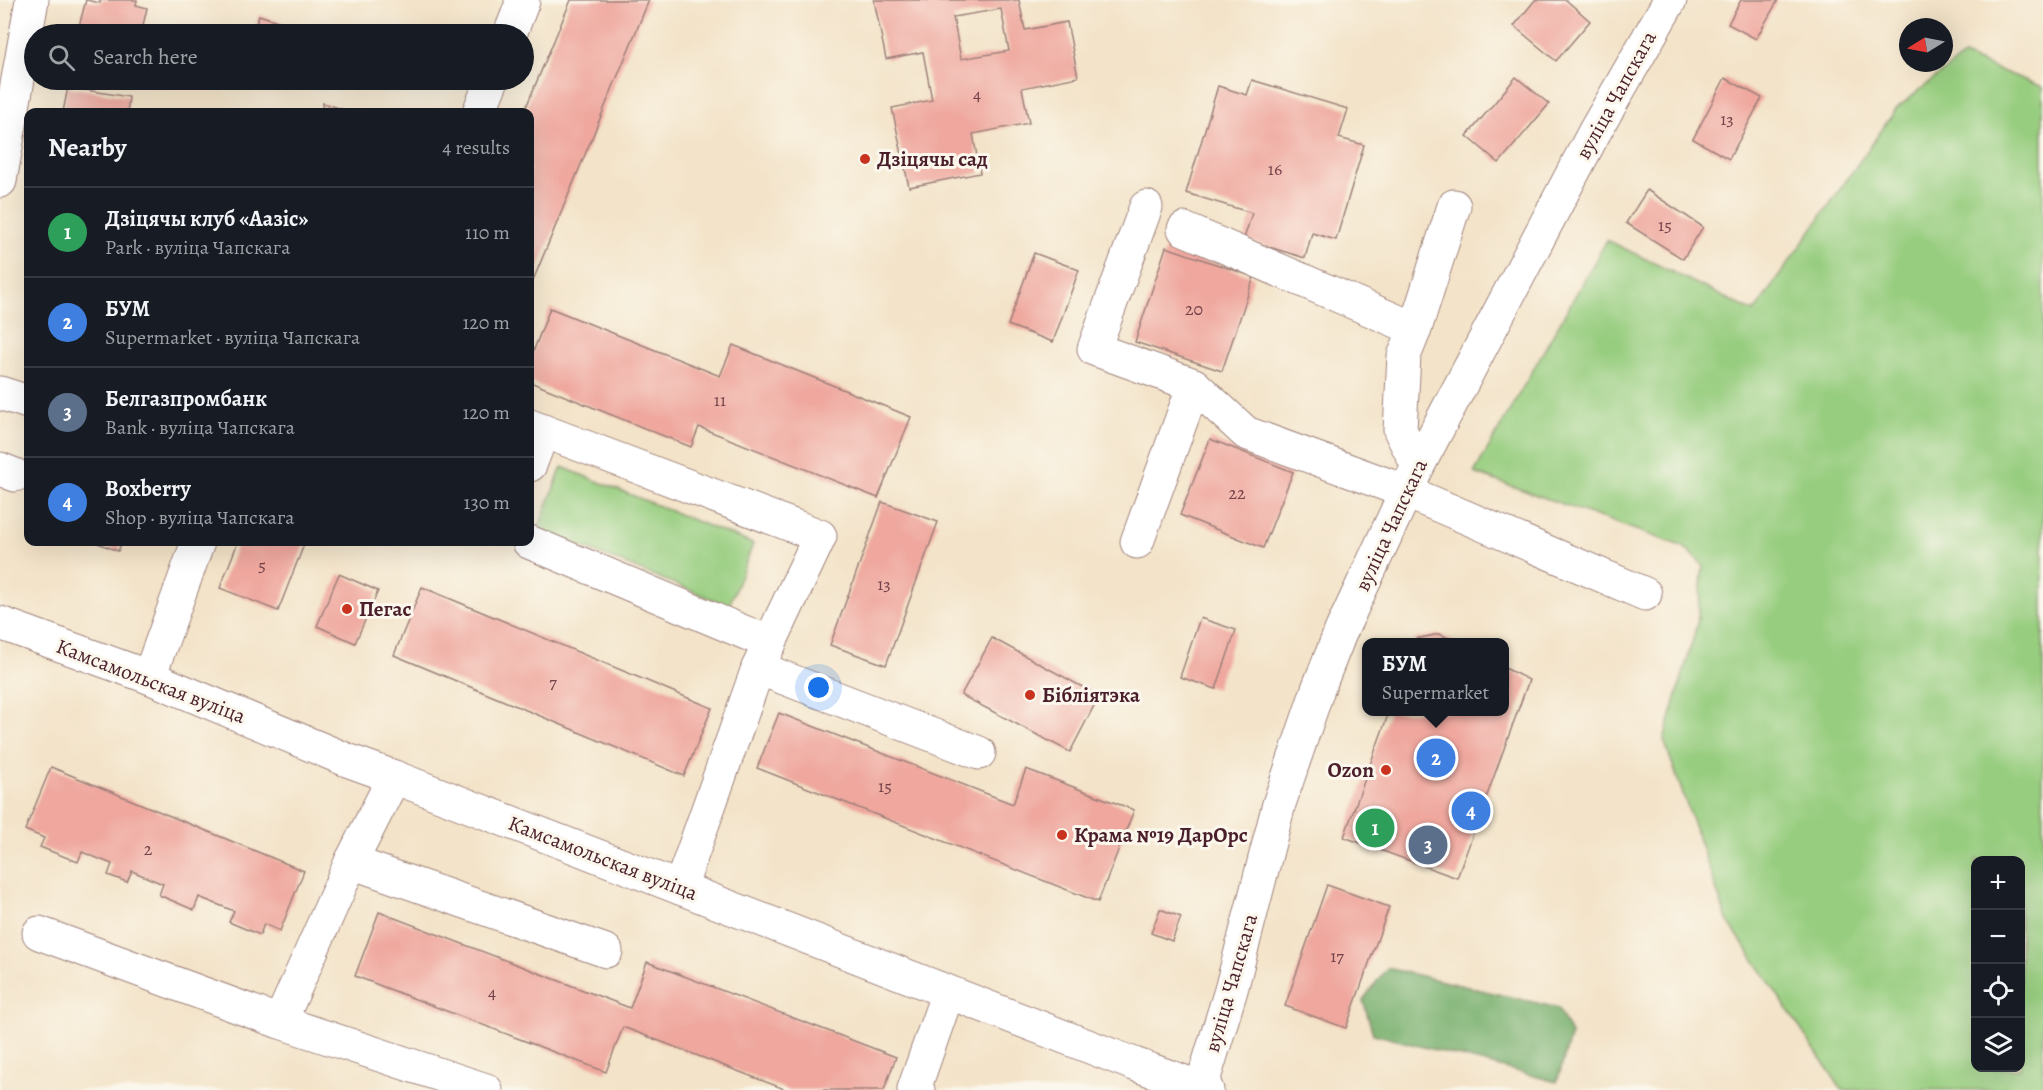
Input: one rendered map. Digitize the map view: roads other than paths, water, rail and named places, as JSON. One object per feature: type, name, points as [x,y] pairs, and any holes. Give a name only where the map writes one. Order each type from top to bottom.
[{"type":"main road","points":[[28,24],[32,0]]},
{"type":"main road","points":[[514,24],[523,1],[521,0]]},
{"type":"main road","name":"вуліца Чапскага","points":[[1204,1089],[1279,804],[1318,689],[1354,603],[1412,479],[1595,131],[1670,0]]},
{"type":"main road","points":[[0,182],[24,46]]},
{"type":"main road","points":[[481,108],[488,90]]},
{"type":"main road","points":[[1412,479],[1400,430],[1404,356],[1416,329],[1454,206]]},
{"type":"main road","points":[[1146,207],[1094,349],[1194,385],[1245,433],[1412,479],[1645,594]]},
{"type":"main road","points":[[1185,229],[1416,329]]},
{"type":"main road","points":[[1137,542],[1194,385]]},
{"type":"main road","points":[[0,393],[24,401]]},
{"type":"main road","points":[[536,429],[820,536],[764,656],[680,888]]},
{"type":"main road","points":[[534,544],[764,656],[979,753]]},
{"type":"main road","points":[[149,677],[197,546]]},
{"type":"main road","name":"Камсамольская вуліца","points":[[0,623],[149,677],[347,760],[1204,1089]]},
{"type":"main road","points":[[280,1022],[351,862],[394,777]]},
{"type":"main road","points":[[351,862],[606,951]]},
{"type":"main road","points":[[39,933],[280,1022],[486,1090]]},
{"type":"main road","points":[[915,1090],[948,992]]},
{"type":"place","name":"Дзіцячы сад","points":[[865,159]]},
{"type":"place","name":"Пегас","points":[[347,609]]},
{"type":"place","name":"Бібліятэка","points":[[1030,695]]},
{"type":"place","name":"БУМ","points":[[1436,758]]},
{"type":"place","name":"Ozon","points":[[1386,770]]},
{"type":"place","name":"Boxberry","points":[[1471,811]]},
{"type":"place","name":"Дзіцячы клуб «Аазіс»","points":[[1375,828]]},
{"type":"place","name":"Крама №19 ДарОрс","points":[[1062,835]]},
{"type":"place","name":"Белгазпромбанк","points":[[1428,845]]}]
